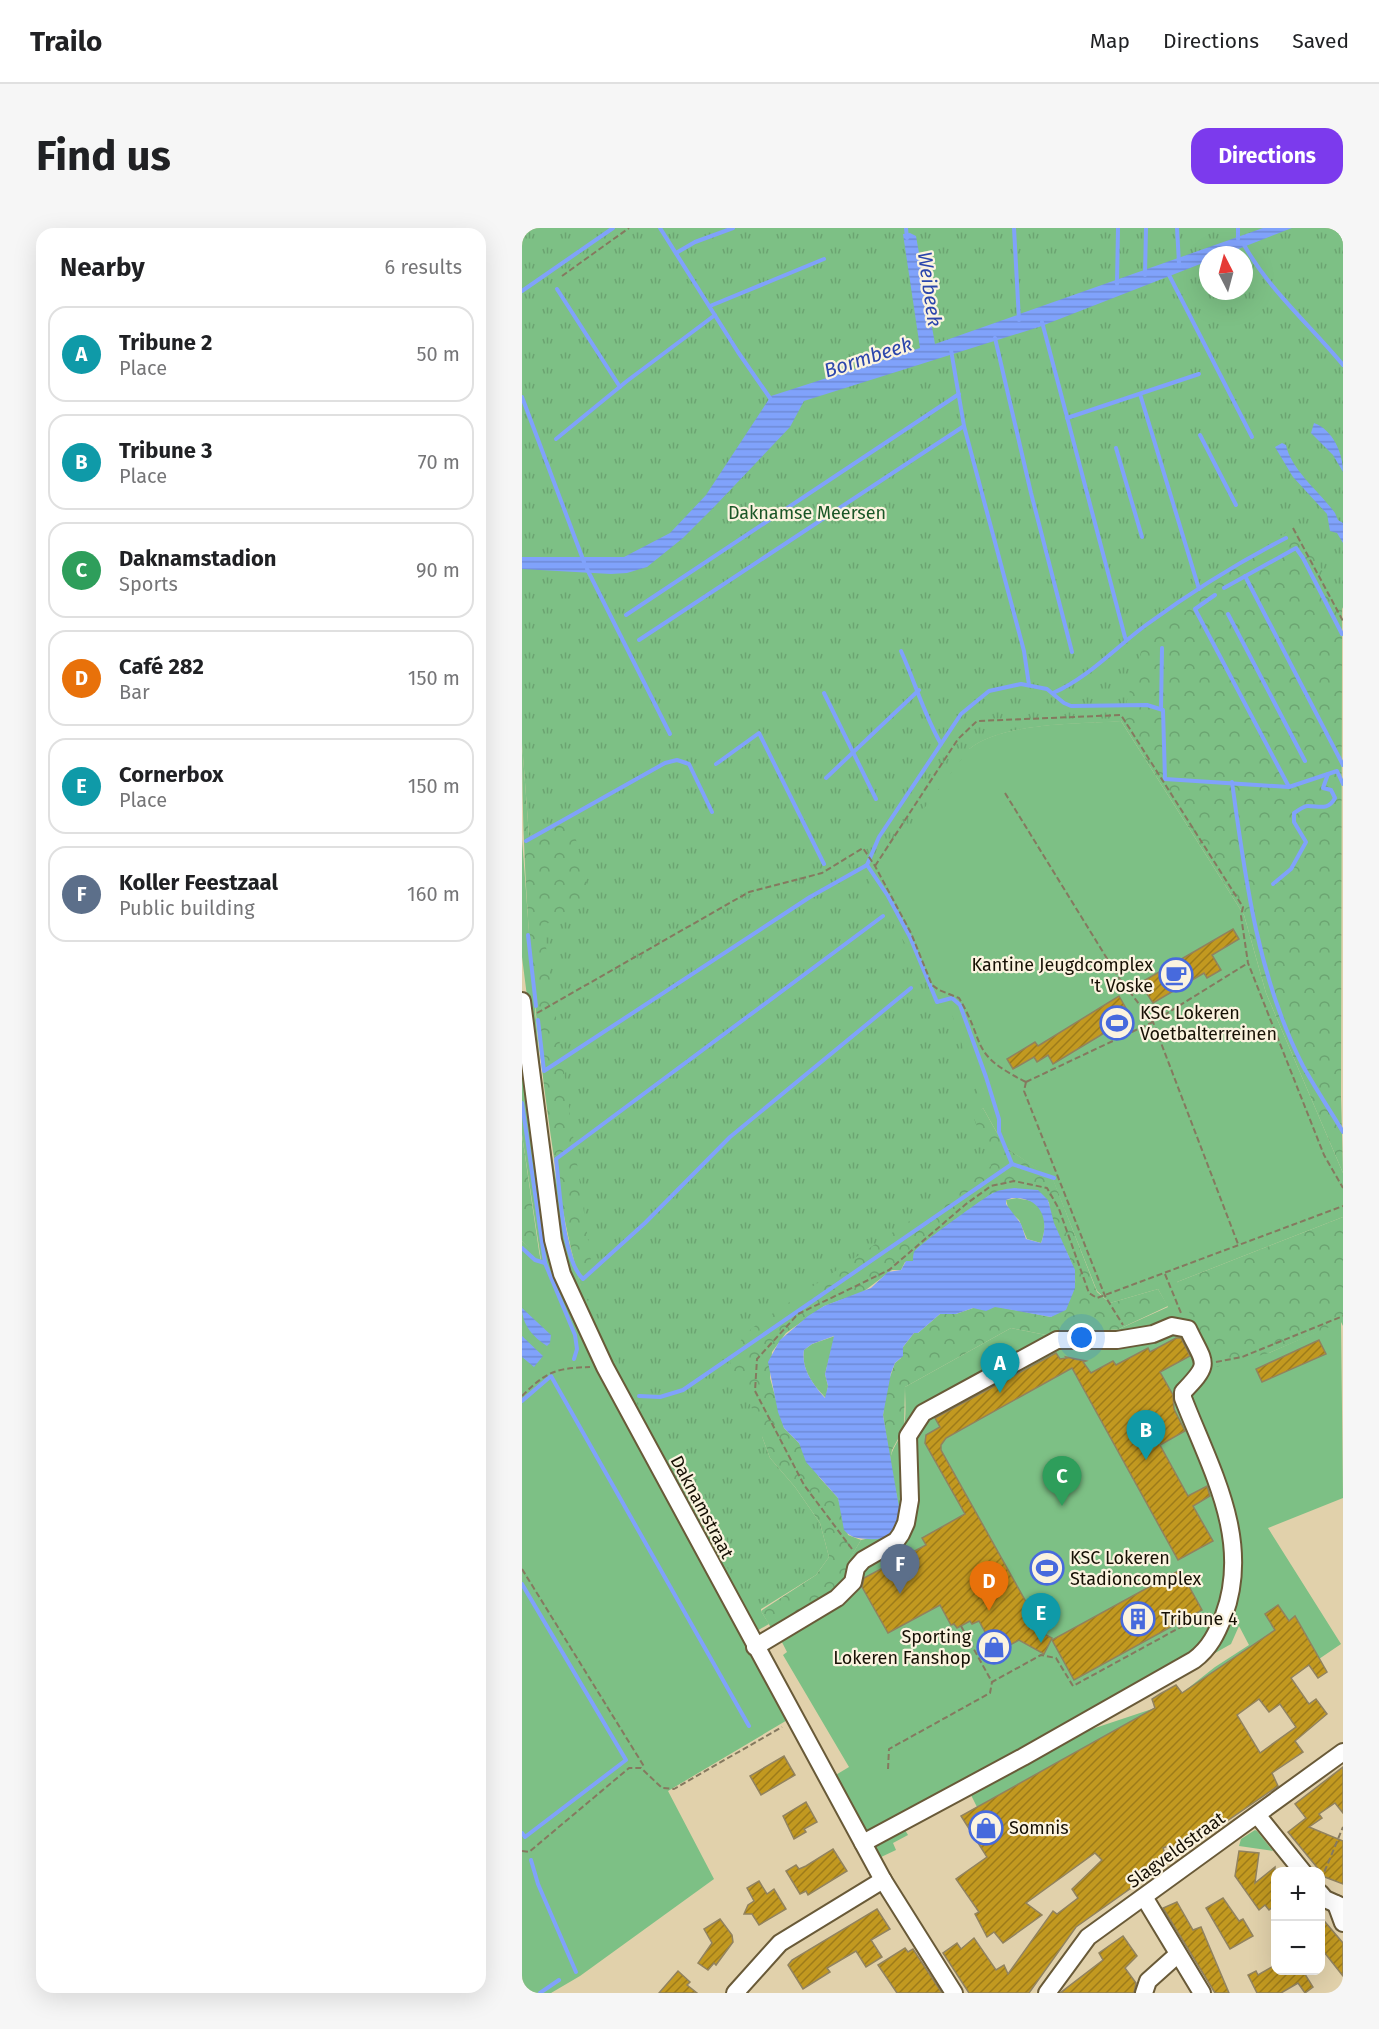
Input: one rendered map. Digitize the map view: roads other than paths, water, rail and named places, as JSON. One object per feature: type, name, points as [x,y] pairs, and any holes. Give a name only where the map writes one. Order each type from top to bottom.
[{"type":"street","name":"Daknamstraat","points":[[522,1000],[556,1257],[604,1367],[755,1647],[883,1880],[954,1993]]},
{"type":"street","points":[[755,1647],[837,1598],[853,1582],[856,1568],[863,1560],[896,1541],[906,1523],[910,1500],[908,1437],[923,1413],[1057,1340],[1135,1337],[1172,1326],[1188,1329],[1204,1362],[1201,1375],[1183,1392],[1183,1398],[1230,1523],[1235,1572],[1223,1618],[1207,1650],[1194,1660],[993,1774],[863,1843]]},
{"type":"street","name":"Slagveldstraat","points":[[1047,1993],[1088,1937],[1258,1816],[1343,1752]]},
{"type":"street","points":[[1258,1816],[1299,1867]]},
{"type":"street","points":[[735,1993],[780,1942],[883,1880]]},
{"type":"street","points":[[1325,1896],[1340,1906],[1343,1923]]},
{"type":"street","points":[[1144,1897],[1199,1992]]},
{"type":"street","points":[[1144,1993],[1148,1981],[1177,1955]]},
{"type":"water","points":[[1263,228],[1292,228],[1246,246],[1212,246]]},
{"type":"water","points":[[910,233],[916,236],[935,344],[1199,251],[1199,265],[1039,327],[804,401],[790,427],[683,538],[647,567],[627,573],[611,574],[522,569],[522,557],[624,557],[670,533],[706,495],[771,396],[920,348],[903,234]]},
{"type":"water","points":[[1314,423],[1327,431],[1336,443],[1343,472],[1333,455],[1311,433]]},
{"type":"water","points":[[1282,443],[1286,445],[1300,472],[1329,505],[1338,520],[1343,523],[1343,543],[1337,533],[1330,531],[1327,514],[1293,477],[1275,447]]},
{"type":"water","points":[[1014,1188],[1038,1190],[1048,1200],[1054,1223],[1075,1270],[1075,1288],[1066,1310],[1051,1317],[995,1307],[986,1311],[973,1308],[956,1314],[940,1314],[918,1333],[914,1333],[903,1347],[903,1356],[895,1363],[891,1373],[883,1415],[899,1514],[892,1531],[882,1538],[853,1537],[844,1530],[838,1498],[806,1462],[799,1443],[784,1428],[778,1412],[768,1362],[780,1340],[808,1316],[824,1306],[871,1288],[888,1272],[901,1270],[906,1261],[913,1261],[914,1252],[918,1248],[950,1223],[991,1194]],"holes":[[[1012,1198],[1030,1201],[1041,1211],[1044,1226],[1041,1243],[1026,1239],[1021,1224],[1006,1204],[1006,1200]],[[834,1336],[825,1374],[828,1386],[825,1398],[806,1370],[804,1350],[812,1344]]]},
{"type":"water","points":[[522,1308],[551,1335],[547,1346],[529,1330],[522,1314]]},
{"type":"water","points":[[522,1336],[543,1356],[534,1367],[522,1357]]},
{"type":"waterway","points":[[522,291],[613,228]]},
{"type":"waterway","points":[[660,228],[738,352],[772,401]]},
{"type":"waterway","points":[[676,253],[695,242],[733,228]]},
{"type":"waterway","name":"Weibeek","points":[[906,228],[907,238]]},
{"type":"waterway","points":[[1014,228],[1019,320]]},
{"type":"waterway","points":[[1117,284],[1118,228]]},
{"type":"waterway","points":[[1145,275],[1146,228]]},
{"type":"waterway","points":[[1177,228],[1179,263]]},
{"type":"waterway","points":[[1238,228],[1238,239]]},
{"type":"waterway","points":[[1243,243],[1277,291],[1343,365]]},
{"type":"waterway","points":[[710,306],[824,259]]},
{"type":"waterway","points":[[1168,273],[1252,437]]},
{"type":"waterway","points":[[557,289],[620,387]]},
{"type":"waterway","points":[[556,439],[627,381],[715,315]]},
{"type":"waterway","points":[[1042,322],[1126,641]]},
{"type":"waterway","points":[[995,338],[1031,493],[1072,652]]},
{"type":"waterway","points":[[951,350],[964,426],[1024,651],[1029,685]]},
{"type":"waterway","points":[[1067,418],[1199,374]]},
{"type":"waterway","points":[[626,615],[959,394]]},
{"type":"waterway","points":[[1140,394],[1199,589]]},
{"type":"waterway","points":[[522,397],[584,562]]},
{"type":"waterway","points":[[639,640],[964,426]]},
{"type":"waterway","points":[[1200,435],[1236,505]]},
{"type":"waterway","points":[[1116,448],[1142,537]]},
{"type":"waterway","points":[[1053,693],[1090,671],[1146,625],[1197,590],[1286,538]]},
{"type":"waterway","points":[[1224,588],[1296,548],[1342,634]]},
{"type":"waterway","points":[[587,569],[670,734]]},
{"type":"waterway","points":[[1245,576],[1343,765]]},
{"type":"waterway","points":[[1215,595],[1195,609],[1289,787]]},
{"type":"waterway","points":[[1228,614],[1305,761]]},
{"type":"waterway","points":[[1161,709],[1162,648]]},
{"type":"waterway","points":[[901,651],[941,744]]},
{"type":"waterway","points":[[1054,1178],[1012,1164],[999,1132],[999,1119],[960,1005],[952,998],[937,1002],[910,937],[888,896],[867,865],[879,837],[961,714],[989,691],[1021,684],[1047,689],[1071,706],[1147,705],[1163,710],[1165,779],[1289,787],[1337,771],[1343,784]]},
{"type":"waterway","points":[[826,778],[919,690]]},
{"type":"waterway","points":[[824,693],[876,799]]},
{"type":"waterway","points":[[716,764],[759,733],[824,864]]},
{"type":"waterway","points":[[526,841],[665,763],[677,760],[689,764],[712,812]]},
{"type":"waterway","points":[[1273,884],[1291,869],[1306,842],[1294,822],[1294,813],[1306,806],[1329,805],[1335,798],[1331,790],[1323,788],[1328,774]]},
{"type":"waterway","points":[[1232,782],[1255,927],[1275,998],[1303,1066],[1343,1132]]},
{"type":"waterway","points":[[538,1020],[544,1071],[810,897],[867,865]]},
{"type":"waterway","points":[[883,916],[556,1159],[566,1240],[570,1256],[583,1279],[645,1223],[730,1137],[911,988]]},
{"type":"waterway","points":[[528,935],[536,1006]]},
{"type":"waterway","points":[[522,1103],[545,1263],[575,1335],[577,1349],[574,1359]]},
{"type":"waterway","points":[[639,1396],[660,1397],[683,1390],[1012,1164]]},
{"type":"waterway","points":[[522,1248],[535,1260],[545,1263]]},
{"type":"waterway","points":[[522,1401],[551,1376],[749,1726]]},
{"type":"waterway","points":[[522,1584],[626,1760],[525,1837],[522,1833]]},
{"type":"waterway","points":[[531,1860],[538,1884],[576,1972]]},
{"type":"waterway","points":[[540,1993],[559,1980]]},
{"type":"place","name":"Kantine Jeugdcomplex 't Voske","points":[[1176,975]]},
{"type":"place","name":"KSC Lokeren Voetbalterreinen","points":[[1117,1023]]},
{"type":"place","name":"Tribune 2","points":[[1000,1393]]},
{"type":"place","name":"Tribune 3","points":[[1146,1460]]},
{"type":"place","name":"Daknamstadion","points":[[1062,1506]]},
{"type":"place","name":"KSC Lokeren Stadioncomplex","points":[[1047,1568]]},
{"type":"place","name":"Koller Feestzaal","points":[[900,1594]]},
{"type":"place","name":"Café 282","points":[[989,1611]]},
{"type":"place","name":"Tribune 4","points":[[1138,1619]]},
{"type":"place","name":"Cornerbox","points":[[1041,1643]]},
{"type":"place","name":"Sporting Lokeren Fanshop","points":[[994,1647]]},
{"type":"place","name":"Somnis","points":[[986,1828]]},
{"type":"water label","name":"Bormbeek","points":[[868,357]]},
{"type":"park label","name":"Daknamse Meersen","points":[[807,513]]}]
